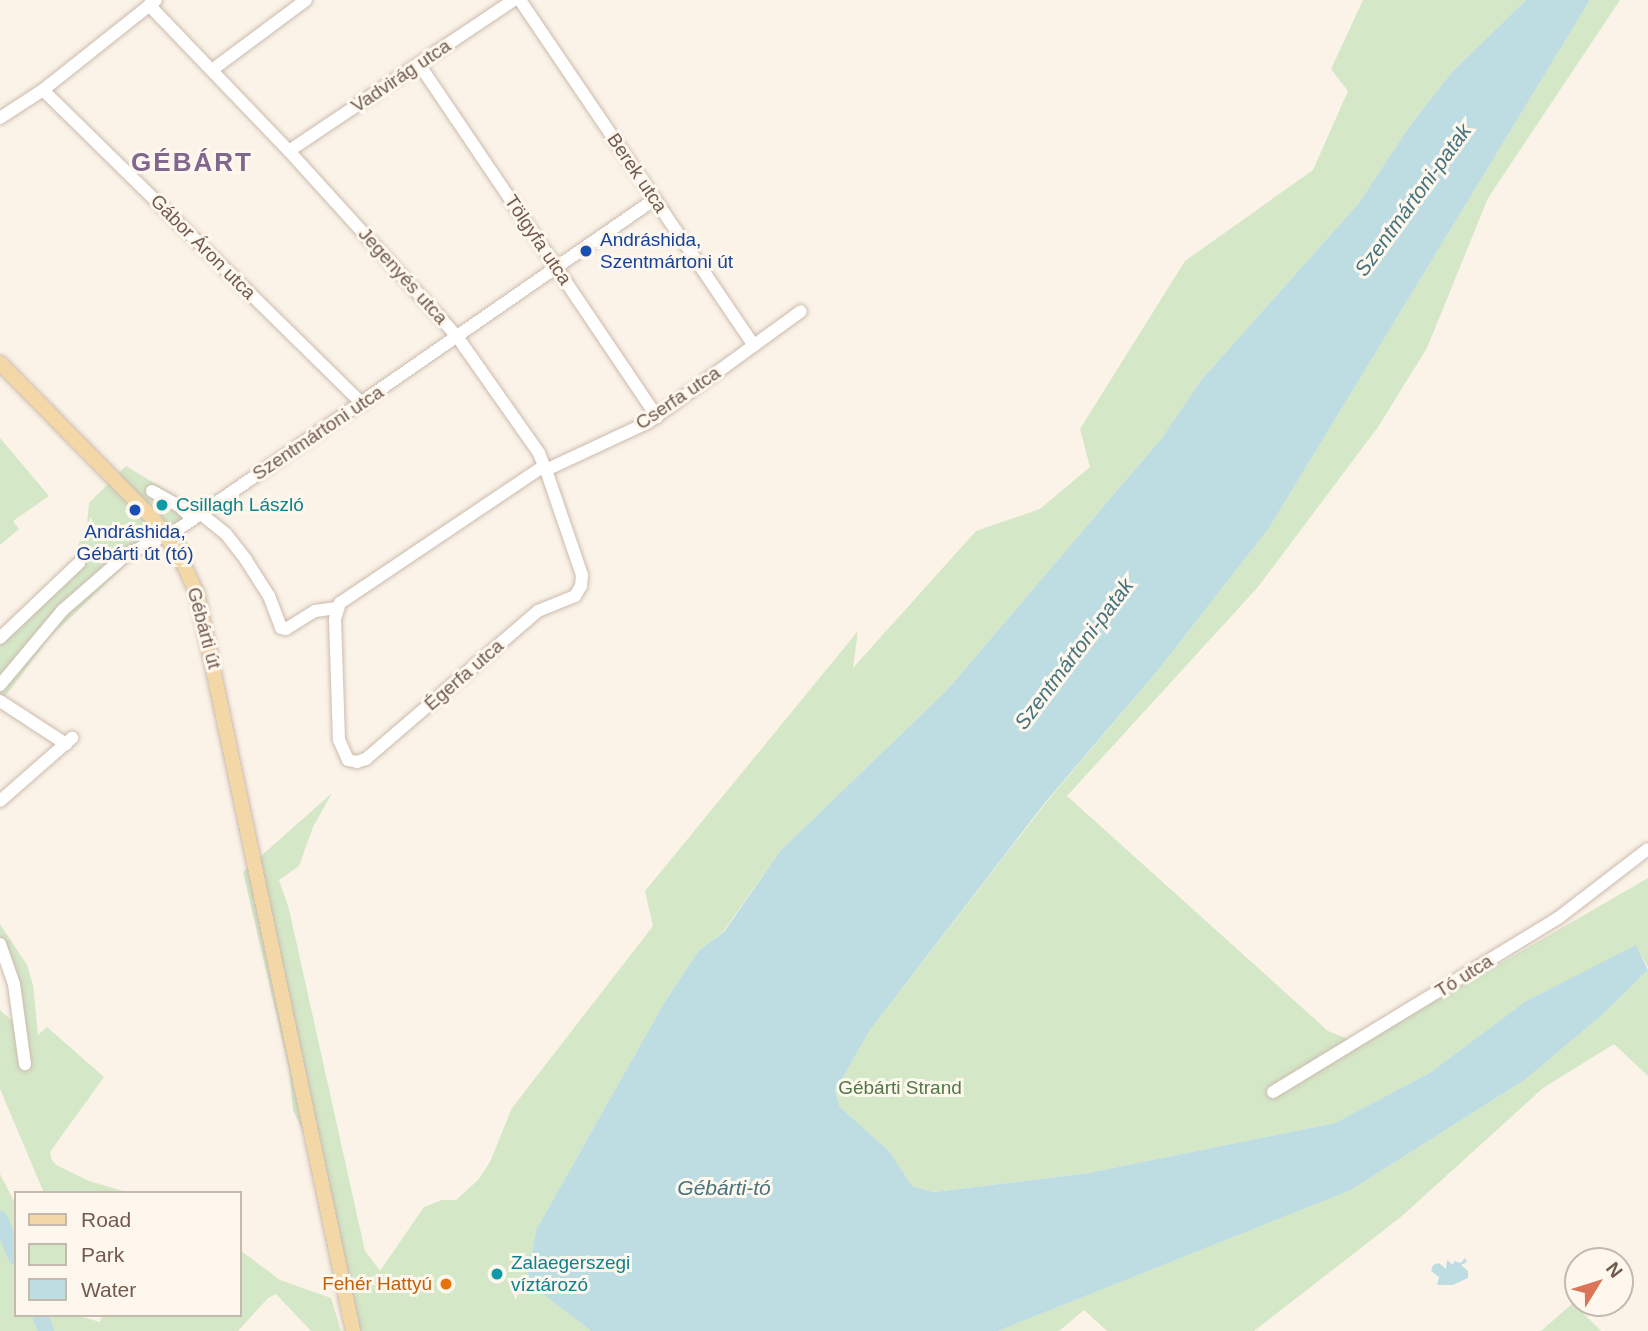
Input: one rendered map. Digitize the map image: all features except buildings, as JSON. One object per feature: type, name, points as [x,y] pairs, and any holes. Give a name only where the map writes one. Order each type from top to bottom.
[{"type":"main road","name":"Gébárti út","points":[[0,363],[139,503],[167,536],[194,585],[204,614],[353,1331]]},
{"type":"street","points":[[212,70],[306,0]]},
{"type":"street","name":"Vadvirág utca","points":[[289,151],[514,0]]},
{"type":"street","name":"Berek utca","points":[[520,0],[754,345]]},
{"type":"street","points":[[0,118],[43,90],[153,2]]},
{"type":"street","name":"Jegenyés utca","points":[[153,2],[212,70],[456,335],[535,446],[582,575],[579,592]]},
{"type":"street","name":"Tölgyfa utca","points":[[418,64],[657,417]]},
{"type":"street","name":"Gábor Áron utca","points":[[43,90],[363,404]]},
{"type":"street","name":"Szentmártoni utca","points":[[0,685],[63,610],[126,555],[145,543],[167,536],[197,516],[363,404],[456,335],[655,199]]},
{"type":"street","name":"Cserfa utca","points":[[197,516],[226,534],[267,591],[281,628],[286,629],[315,611],[337,608],[348,596],[545,468],[657,417],[801,311]]},
{"type":"street","points":[[152,491],[197,516]]},
{"type":"street","points":[[0,638],[79,563]]},
{"type":"street","name":"Égerfa utca","points":[[337,608],[339,740],[342,753],[351,761],[362,761],[538,611],[571,599],[579,592]]},
{"type":"street","points":[[48,594],[63,610]]},
{"type":"street","points":[[0,701],[69,741],[0,801]]},
{"type":"street","name":"Tó utca","points":[[1273,1092],[1558,918],[1648,849]]},
{"type":"street","points":[[0,944],[14,984],[25,1064]]},
{"type":"green space","points":[[1363,0],[1526,0],[1451,73],[1409,127],[1358,204],[1202,379],[1161,439],[947,690],[780,851],[723,932],[699,950],[664,1003],[536,1230],[532,1252],[522,1265],[538,1289],[591,1331],[346,1331],[306,1138],[293,1110],[289,1069],[243,872],[332,793],[313,827],[299,866],[279,880],[289,909],[365,1251],[380,1271],[424,1207],[442,1200],[456,1200],[478,1180],[490,1162],[512,1108],[653,926],[645,891],[858,631],[853,668],[976,531],[1040,509],[1090,467],[1080,429],[1185,261],[1313,170],[1348,91],[1331,69]]},
{"type":"green space","name":"Gébárti Strand","points":[[1590,0],[1620,0],[1488,198],[1427,348],[1378,427],[1258,587],[1067,796],[1328,1031],[1361,1044],[1648,878],[1648,967],[1636,946],[1526,1001],[1431,1072],[1335,1123],[1088,1173],[934,1192],[912,1186],[890,1152],[840,1107],[835,1091],[870,1030],[1045,804],[1159,669],[1269,528]]},
{"type":"green space","points":[[0,438],[49,496],[13,521],[19,529],[0,545]]},
{"type":"green space","points":[[126,466],[209,516],[184,533],[195,561],[178,571],[161,543],[134,557],[50,637],[0,703],[0,630],[71,563],[87,523],[89,503]]},
{"type":"green space","points":[[0,924],[27,965],[33,985],[38,1035],[47,1027],[104,1077],[50,1152],[51,1158],[56,1165],[89,1181],[123,1191],[43,1191],[0,1089],[0,1010],[18,1026],[8,972],[0,956]]},
{"type":"green space","points":[[1648,970],[1648,1076],[1614,1044],[1543,1088],[1402,1216],[1254,1331],[1107,1331],[1084,1310],[1059,1331],[998,1331],[1351,1190],[1526,1079],[1602,1015]]},
{"type":"green space","points":[[0,1174],[14,1201],[14,1317],[83,1317],[100,1322],[101,1317],[242,1317],[242,1252],[280,1280],[331,1298],[341,1331],[311,1331],[276,1294],[268,1298],[238,1331],[0,1331]]},
{"type":"green space","points":[[1564,1311],[1564,1317],[1587,1317],[1601,1331],[1541,1331]]},
{"type":"water","name":"Gébárti-tó","points":[[1526,0],[1590,0],[1269,528],[1159,669],[1044,804],[870,1030],[835,1091],[840,1107],[890,1152],[912,1186],[934,1192],[1088,1173],[1335,1123],[1431,1072],[1526,1001],[1636,945],[1648,970],[1602,1015],[1526,1079],[1351,1190],[998,1331],[591,1331],[537,1289],[522,1265],[532,1252],[536,1230],[664,1003],[699,950],[724,932],[780,851],[947,690],[1161,439],[1202,379],[1358,204],[1409,127],[1451,73]]},
{"type":"water","points":[[1465,1258],[1467,1262],[1461,1265],[1468,1271],[1468,1278],[1453,1285],[1437,1285],[1439,1277],[1431,1271],[1433,1265],[1439,1263],[1446,1269],[1447,1260],[1453,1265],[1454,1261],[1461,1263]]},
{"type":"waterway","points":[[0,1219],[14,1252]]},
{"type":"waterway","points":[[41,1317],[46,1331]]},
{"type":"place","name":"Andráshida, Szentmártoni út","points":[[586,251]]},
{"type":"place","name":"Csillagh László","points":[[162,505]]},
{"type":"place","name":"Andráshida, Gébárti út (tó)","points":[[135,510]]},
{"type":"place","name":"Zalaegerszegi víztározó","points":[[497,1274]]},
{"type":"place","name":"Fehér Hattyú","points":[[446,1284]]},
{"type":"district","name":"GÉBÁRT","points":[[192,163]]},
{"type":"water label","name":"Szentmártoni-patak","points":[[1413,200]]},
{"type":"water label","name":"Szentmártoni-patak","points":[[1074,654]]}]
